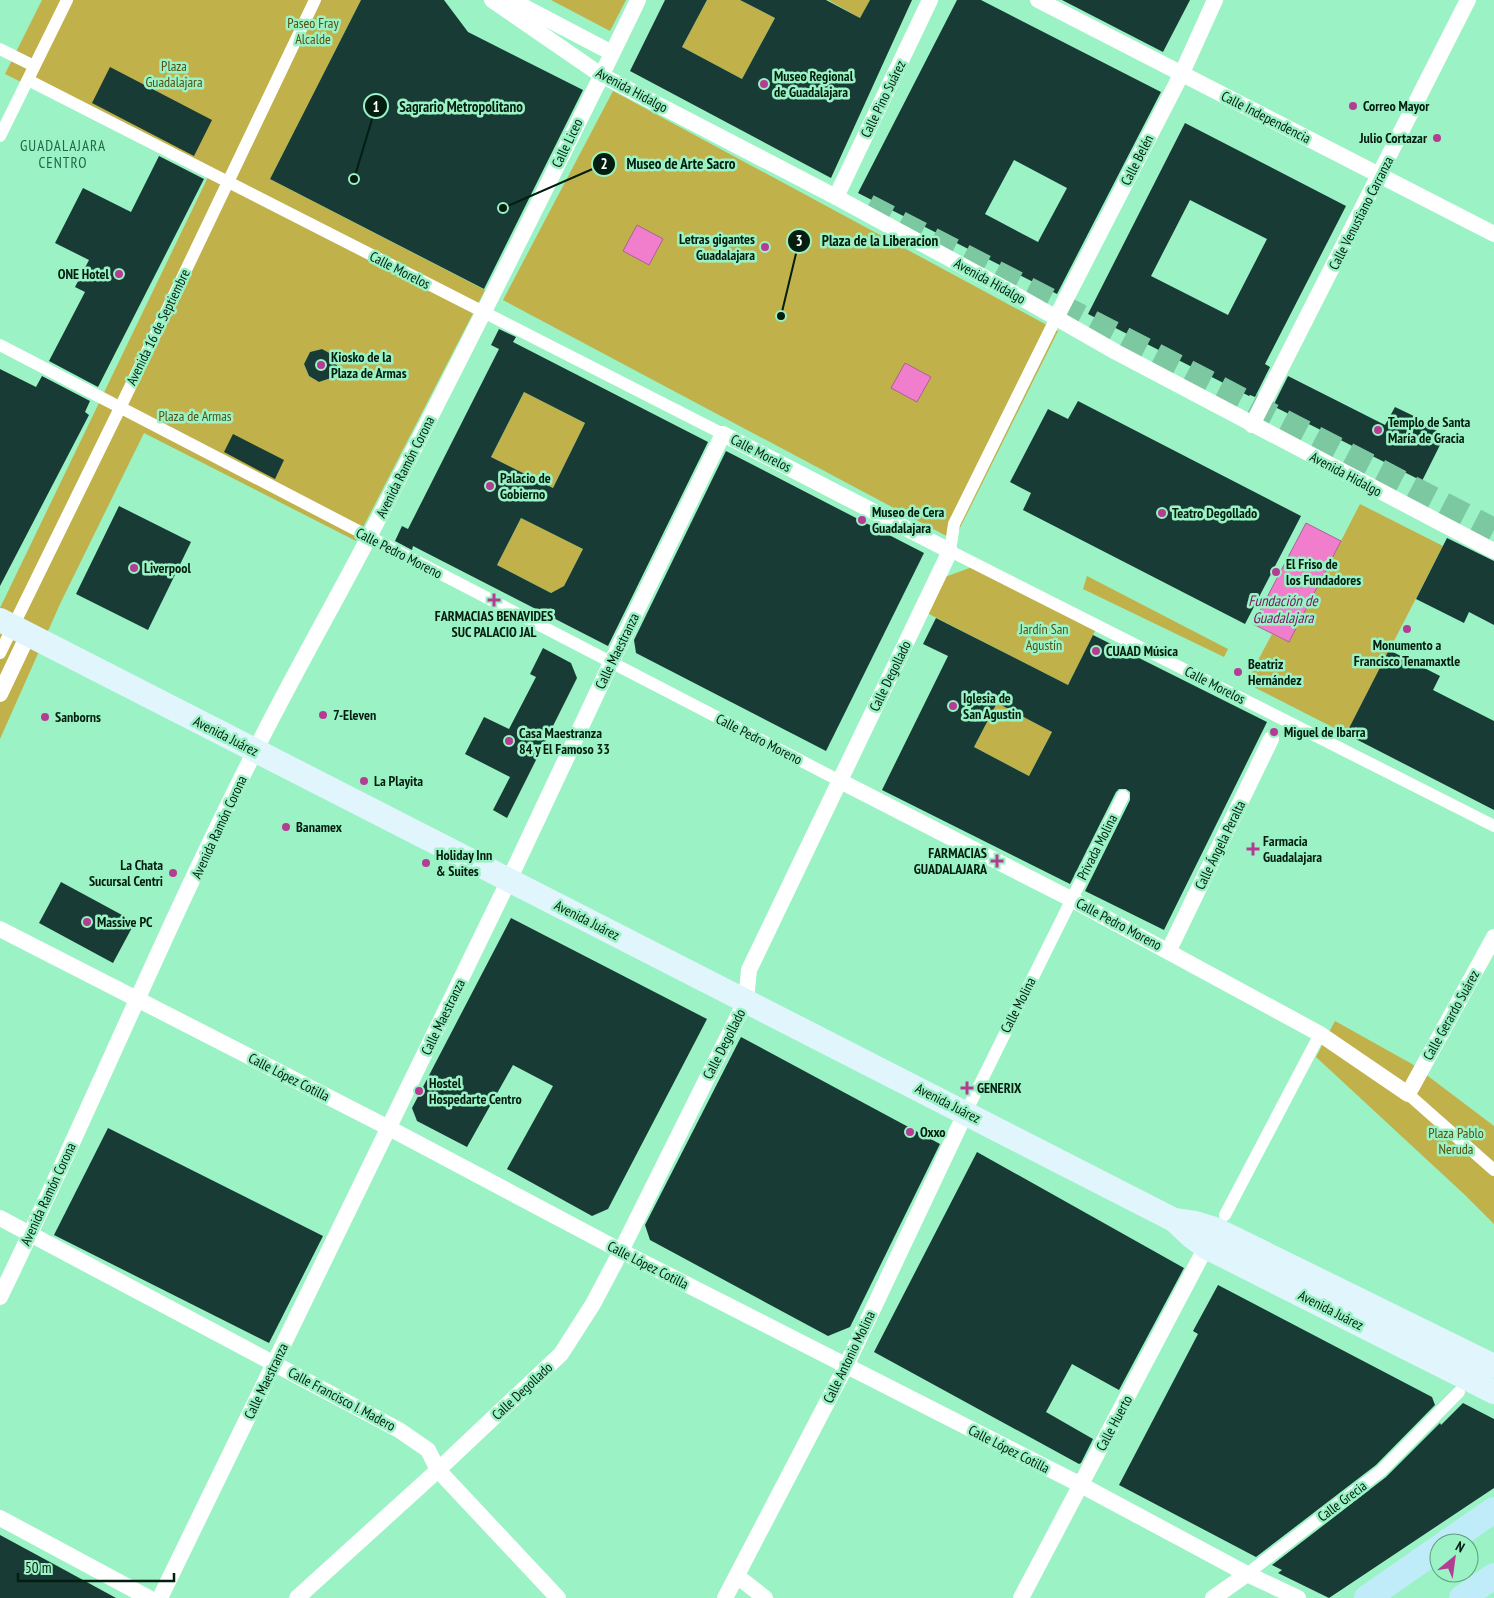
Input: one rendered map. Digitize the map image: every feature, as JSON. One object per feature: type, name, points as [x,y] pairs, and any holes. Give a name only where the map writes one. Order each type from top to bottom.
[{"type":"main road","name":"Avenida Juárez","points":[[9,627],[966,1112],[1174,1220],[1206,1247],[1493,1379]]},
{"type":"main road","name":"Avenida Juárez","points":[[1174,1220],[1196,1223],[1215,1229],[1493,1379]]},
{"type":"main road","points":[[1461,1533],[1494,1510]]},
{"type":"main road","points":[[1367,1598],[1429,1555]]},
{"type":"main road","points":[[1462,1598],[1494,1576]]},
{"type":"street","points":[[0,136],[67,0]]},
{"type":"street","name":"Avenida 16 de Septiembre","points":[[0,653],[9,627],[120,408],[315,0]]},
{"type":"street","name":"Avenida Hidalgo","points":[[492,0],[600,75],[836,197],[1252,425],[1494,551]]},
{"type":"street","name":"Avenida Hidalgo","points":[[511,0],[612,53]]},
{"type":"street","name":"Calle Liceo","points":[[484,312],[638,0]]},
{"type":"street","name":"Calle Pino Suárez","points":[[836,197],[930,0]]},
{"type":"street","name":"Calle Independencia","points":[[1038,0],[1494,234]]},
{"type":"street","name":"Calle Belén","points":[[1056,318],[1182,74],[1215,0]]},
{"type":"street","name":"Calle Venustiano Carranza","points":[[1252,425],[1468,0]]},
{"type":"street","points":[[0,49],[34,66]]},
{"type":"street","name":"Calle Morelos","points":[[28,80],[950,551],[1494,826]]},
{"type":"street","name":"Avenida Ramón Corona","points":[[0,1297],[136,999],[255,750],[484,312]]},
{"type":"street","name":"Calle Degollado","points":[[296,1598],[438,1470],[561,1354],[592,1304],[746,1000],[749,970],[950,551],[954,524],[1056,318]]},
{"type":"street","name":"Calle Pedro Moreno","points":[[0,345],[611,663],[1169,950],[1320,1034],[1408,1094],[1494,1170]]},
{"type":"street","name":"Calle Maestranza","points":[[160,1598],[509,880],[611,663],[723,434]]},
{"type":"street","name":"Avenida 16 de Septiembre","points":[[0,694],[9,627]]},
{"type":"street","name":"Calle Ángela Peralta","points":[[1169,950],[1271,739]]},
{"type":"street","name":"Privada Molina","points":[[1071,899],[1123,796]]},
{"type":"street","name":"Calle Molina","points":[[966,1112],[1071,899]]},
{"type":"street","name":"Calle López Cotilla","points":[[0,929],[389,1128],[846,1366],[1081,1485],[1246,1574],[1298,1598]]},
{"type":"street","name":"Calle Gerardo Suárez","points":[[1408,1094],[1494,936]]},
{"type":"street","points":[[1225,1215],[1320,1034]]},
{"type":"street","name":"Calle Antonio Molina","points":[[725,1598],[846,1366],[966,1112]]},
{"type":"street","name":"Calle Francisco I. Madero","points":[[0,1218],[399,1430],[428,1450],[438,1470],[558,1598]]},
{"type":"street","name":"Calle Huerto","points":[[1021,1598],[1206,1247]]},
{"type":"street","name":"Calle Grecia","points":[[1213,1598],[1381,1471],[1459,1392]]},
{"type":"street","points":[[0,1518],[149,1598]]},
{"type":"street","points":[[737,1576],[765,1598]]},
{"type":"green space","points":[[42,0],[361,0],[270,179],[485,290],[356,541],[144,433],[60,604],[0,739],[0,608],[209,175],[5,74]],"holes":[[[322,349],[333,355],[337,366],[331,378],[319,382],[309,376],[304,364],[310,352]]]},
{"type":"green space","points":[[551,0],[626,0],[610,31]]},
{"type":"green space","points":[[707,0],[740,0],[775,18],[742,79],[682,47]]},
{"type":"green space","points":[[828,0],[870,0],[860,18]]},
{"type":"green space","points":[[613,91],[1058,331],[954,540],[503,300]]},
{"type":"green space","points":[[524,392],[585,423],[553,488],[491,457]]},
{"type":"green space","points":[[1360,504],[1443,546],[1346,734],[1246,683],[1272,634],[1289,642]]},
{"type":"green space","points":[[521,518],[583,549],[564,586],[551,593],[497,565]]},
{"type":"green space","name":"Jardín San Agustín","points":[[975,566],[1097,627],[1068,685],[927,613],[945,577]]},
{"type":"green space","points":[[1087,576],[1228,649],[1224,657],[1083,589]]},
{"type":"green space","points":[[997,703],[1052,732],[1029,776],[974,747]]},
{"type":"green space","name":"Plaza Pablo Neruda","points":[[1335,1021],[1412,1064],[1494,1126],[1494,1224],[1316,1057]]},
{"type":"water","points":[[637,225],[663,239],[649,265],[623,251]]},
{"type":"water","points":[[905,363],[931,377],[917,402],[891,388]]},
{"type":"water","name":"Fundación de Guadalajara","points":[[1306,523],[1341,541],[1289,642],[1253,624]]},
{"type":"building","points":[[361,0],[444,0],[468,32],[583,90],[484,289],[270,179]]},
{"type":"building","name":"Museo Regional de Guadalajara","points":[[665,0],[707,0],[682,47],[742,79],[775,18],[740,0],[826,0],[860,18],[870,0],[912,0],[831,178],[630,71]]},
{"type":"building","points":[[957,0],[981,0],[1161,92],[1057,294],[858,193]],"holes":[[[1014,160],[1067,188],[1038,242],[985,214]]]},
{"type":"building","points":[[1062,0],[1190,0],[1163,52]]},
{"type":"building","points":[[110,67],[212,120],[194,156],[92,103]]},
{"type":"building","points":[[1185,123],[1346,206],[1265,364],[1270,367],[1255,397],[1249,396],[1088,314]],"holes":[[[1190,200],[1267,239],[1228,315],[1151,276]]]},
{"type":"building","name":"ONE Hotel","points":[[159,156],[204,179],[98,387],[49,361],[85,292],[75,287],[89,260],[55,243],[83,188],[131,212]]},
{"type":"building","name":"Palacio de Gobierno","points":[[499,329],[516,337],[513,342],[708,442],[608,646],[413,546],[412,550],[395,541],[402,526],[408,529],[499,349],[491,345]],"holes":[[[524,392],[585,423],[553,488],[491,457]],[[521,518],[583,549],[564,586],[551,593],[497,565]]]},
{"type":"building","name":"Kiosko de la Plaza de Armas","points":[[322,349],[333,355],[337,366],[331,378],[319,382],[309,376],[304,364],[310,352]]},
{"type":"building","points":[[0,369],[36,387],[42,376],[90,401],[85,412],[89,415],[0,586]]},
{"type":"building","name":"Templo de Santa María de Gracia","points":[[1288,376],[1385,425],[1395,407],[1418,418],[1417,421],[1445,435],[1422,481],[1273,406]]},
{"type":"building","name":"Teatro Degollado","points":[[1078,401],[1301,516],[1245,624],[1023,510],[1031,493],[1010,482],[1048,409],[1068,419]]},
{"type":"building","points":[[233,434],[284,460],[275,479],[224,452]]},
{"type":"building","points":[[726,451],[924,553],[826,751],[636,653],[634,640]]},
{"type":"building","name":"Liverpool","points":[[119,506],[191,542],[148,630],[76,594]]},
{"type":"building","points":[[1447,538],[1494,561],[1494,625],[1469,612],[1464,623],[1416,599]]},
{"type":"building","points":[[936,618],[1068,685],[1093,635],[1267,722],[1164,930],[1085,891],[1130,800],[1130,792],[1126,789],[1119,789],[1116,792],[1070,884],[882,790],[948,656],[923,644]],"holes":[[[997,703],[1052,732],[1029,776],[974,747]]]},
{"type":"building","name":"Casa Maestranza 84 y El Famoso 33","points":[[543,648],[571,663],[577,678],[507,818],[493,810],[510,777],[465,754],[484,717],[509,729],[536,677],[530,674]]},
{"type":"building","points":[[1389,650],[1440,676],[1433,690],[1494,721],[1494,810],[1346,734]]},
{"type":"building","name":"Massive PC","points":[[61,882],[135,922],[113,963],[39,923]]},
{"type":"building","points":[[511,918],[707,1019],[608,1209],[592,1216],[507,1169],[553,1086],[513,1065],[467,1147],[417,1121],[412,1108]]},
{"type":"building","points":[[741,1037],[940,1144],[850,1327],[828,1336],[650,1240],[645,1225]]},
{"type":"building","points":[[108,1128],[323,1236],[269,1343],[54,1235]]},
{"type":"building","points":[[977,1152],[1184,1268],[1119,1390],[1072,1364],[1046,1412],[1093,1439],[1079,1464],[874,1352]]},
{"type":"building","points":[[1218,1285],[1432,1397],[1435,1405],[1376,1465],[1256,1557],[1119,1485],[1198,1334],[1193,1331]]},
{"type":"building","points":[[1463,1403],[1494,1419],[1494,1488],[1329,1598],[1278,1573],[1282,1570],[1272,1565],[1386,1477],[1440,1423],[1441,1425]]},
{"type":"building","points":[[0,1535],[61,1568],[116,1598],[0,1598]]},
{"type":"tunnel","points":[[868,206],[1494,530]]},
{"type":"place","name":"Museo Regional de Guadalajara","points":[[764,84]]},
{"type":"place","name":"Correo Mayor","points":[[1353,106]]},
{"type":"place","name":"Julio Cortazar","points":[[1437,138]]},
{"type":"place","name":"Sagrario Metropolitano","points":[[354,179]]},
{"type":"place","name":"Museo de Arte Sacro","points":[[503,208]]},
{"type":"place","name":"Letras gigantes Guadalajara","points":[[765,247]]},
{"type":"place","name":"ONE Hotel","points":[[119,274]]},
{"type":"place","name":"Plaza de la Liberacion","points":[[781,316]]},
{"type":"place","name":"Kiosko de la Plaza de Armas","points":[[321,365]]},
{"type":"place","name":"Templo de Santa María de Gracia","points":[[1378,430]]},
{"type":"place","name":"Palacio de Gobierno","points":[[490,486]]},
{"type":"place","name":"Teatro Degollado","points":[[1162,513]]},
{"type":"place","name":"Museo de Cera Guadalajara","points":[[862,520]]},
{"type":"place","name":"Liverpool","points":[[134,568]]},
{"type":"place","name":"El Friso de los Fundadores","points":[[1276,572]]},
{"type":"place","name":"FARMACIAS BENAVIDES SUC PALACIO JAL","points":[[494,600]]},
{"type":"place","name":"Monumento a Francisco Tenamaxtle","points":[[1407,629]]},
{"type":"place","name":"CUAAD Música","points":[[1096,651]]},
{"type":"place","name":"Beatriz Hernández","points":[[1238,672]]},
{"type":"place","name":"Iglesia de San Agustin","points":[[953,706]]},
{"type":"place","name":"7-Eleven","points":[[323,715]]},
{"type":"place","name":"Sanborns","points":[[45,717]]},
{"type":"place","name":"Miguel de Ibarra","points":[[1274,732]]},
{"type":"place","name":"Casa Maestranza 84 y El Famoso 33","points":[[509,741]]},
{"type":"place","name":"La Playita","points":[[364,781]]},
{"type":"place","name":"Banamex","points":[[286,827]]},
{"type":"place","name":"Farmacia Guadalajara","points":[[1253,849]]},
{"type":"place","name":"FARMACIAS GUADALAJARA","points":[[997,861]]},
{"type":"place","name":"Holiday Inn & Suites","points":[[426,863]]},
{"type":"place","name":"La Chata Sucursal Centri","points":[[173,873]]},
{"type":"place","name":"Massive PC","points":[[87,922]]},
{"type":"place","name":"GENERIX","points":[[967,1088]]},
{"type":"place","name":"Hostel Hospedarte Centro","points":[[419,1091]]},
{"type":"place","name":"Oxxo","points":[[910,1132]]},
{"type":"district","name":"GUADALAJARA CENTRO","points":[[63,154]]},
{"type":"park label","name":"Paseo Fray Alcalde","points":[[313,32]]},
{"type":"park label","name":"Plaza Guadalajara","points":[[174,74]]},
{"type":"park label","name":"Plaza de Armas","points":[[195,416]]}]
